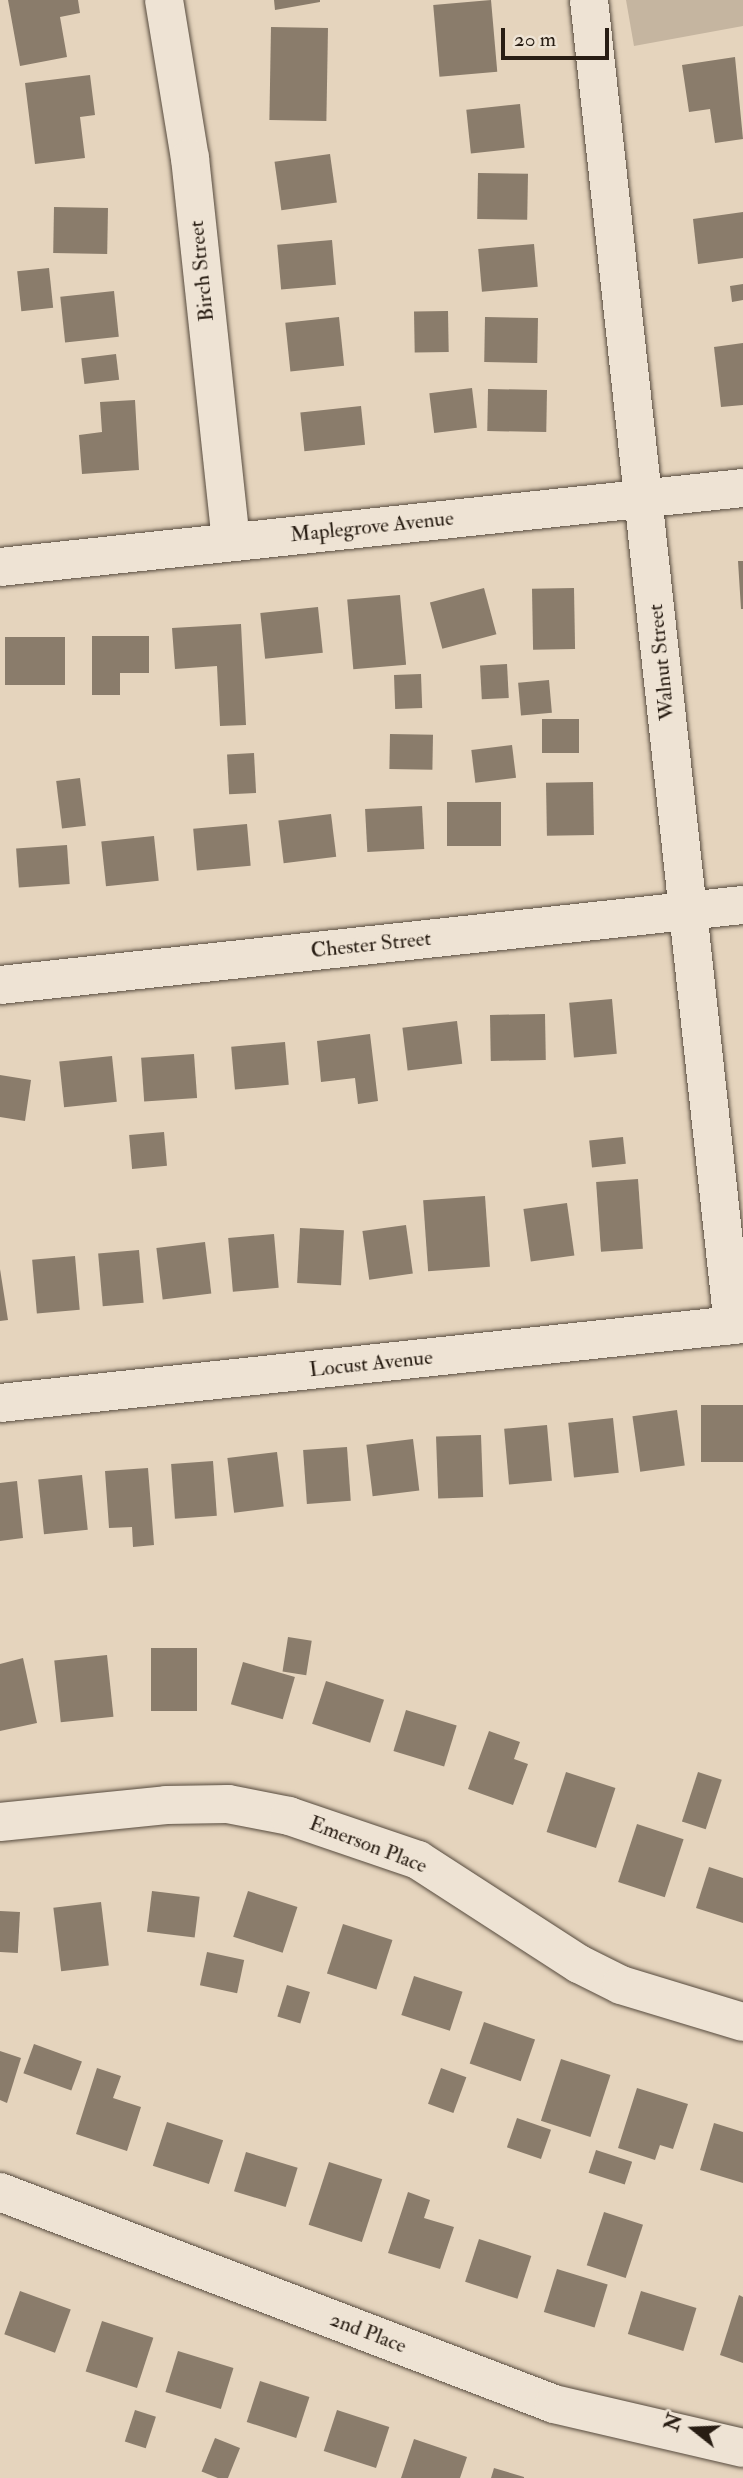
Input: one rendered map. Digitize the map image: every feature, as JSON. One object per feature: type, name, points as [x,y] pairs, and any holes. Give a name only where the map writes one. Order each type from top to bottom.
[{"type":"street","name":"Birch Street","points":[[164,0],[190,158],[231,542]]},
{"type":"street","name":"Walnut Street","points":[[589,0],[689,911],[738,1324]]},
{"type":"street","name":"Maplegrove Avenue","points":[[0,567],[743,488]]},
{"type":"street","name":"Chester Street","points":[[0,985],[743,905]]},
{"type":"street","name":"Locust Avenue","points":[[0,1404],[738,1324]]},
{"type":"street","name":"Emerson Place","points":[[0,1822],[166,1805],[228,1804],[289,1815],[418,1860],[621,1985],[743,2022]]},
{"type":"street","name":"2nd Place","points":[[0,2192],[554,2404],[743,2448]]},
{"type":"shaded area","points":[[626,0],[743,0],[743,26],[634,46]]},
{"type":"building","points":[[8,0],[78,0],[80,13],[60,17],[67,57],[20,66]]},
{"type":"building","points":[[274,0],[320,0],[320,2],[275,10]]},
{"type":"building","points":[[491,0],[497,72],[439,77],[433,5]]},
{"type":"building","points":[[271,27],[328,28],[326,121],[269,120]]},
{"type":"building","points":[[735,57],[743,139],[715,143],[710,109],[689,112],[682,65]]},
{"type":"building","points":[[90,75],[95,115],[80,117],[85,158],[35,164],[25,83]]},
{"type":"building","points":[[520,104],[525,148],[471,153],[466,110]]},
{"type":"building","points":[[330,154],[337,203],[281,210],[275,162]]},
{"type":"building","points":[[478,173],[528,174],[527,220],[477,219]]},
{"type":"building","points":[[54,207],[108,208],[107,254],[53,253]]},
{"type":"building","points":[[743,212],[743,258],[698,264],[693,219]]},
{"type":"building","points":[[332,240],[336,285],[281,290],[277,245]]},
{"type":"building","points":[[534,244],[538,287],[482,292],[478,249]]},
{"type":"building","points":[[49,268],[53,308],[21,311],[17,271]]},
{"type":"building","points":[[743,284],[743,300],[732,302],[730,286]]},
{"type":"building","points":[[114,291],[119,337],[65,342],[60,297]]},
{"type":"building","points":[[448,311],[449,352],[415,353],[414,312]]},
{"type":"building","points":[[339,317],[344,366],[290,371],[285,323]]},
{"type":"building","points":[[485,317],[538,318],[537,363],[484,362]]},
{"type":"building","points":[[743,343],[743,405],[721,407],[714,347]]},
{"type":"building","points":[[116,354],[119,380],[84,384],[81,358]]},
{"type":"building","points":[[472,388],[477,428],[434,433],[429,393]]},
{"type":"building","points":[[488,389],[547,390],[546,432],[487,431]]},
{"type":"building","points":[[135,400],[139,470],[82,474],[79,435],[102,432],[100,402]]},
{"type":"building","points":[[361,406],[365,445],[304,451],[300,412]]},
{"type":"building","points":[[738,561],[743,561],[743,609],[741,609]]},
{"type":"building","points":[[484,588],[496,634],[442,649],[430,602]]},
{"type":"building","points":[[574,588],[575,649],[533,650],[532,589]]},
{"type":"building","points":[[400,595],[406,665],[353,669],[347,600]]},
{"type":"building","points":[[318,607],[323,653],[265,659],[260,613]]},
{"type":"building","points":[[241,624],[246,725],[220,726],[217,666],[175,669],[172,628]]},
{"type":"building","points":[[92,636],[149,636],[149,673],[120,673],[120,695],[92,695]]},
{"type":"building","points":[[5,637],[65,637],[65,685],[5,685]]},
{"type":"building","points":[[507,664],[509,698],[482,699],[480,665]]},
{"type":"building","points":[[421,674],[422,708],[395,709],[394,675]]},
{"type":"building","points":[[549,680],[552,713],[521,716],[518,683]]},
{"type":"building","points":[[542,719],[579,719],[579,753],[542,753]]},
{"type":"building","points":[[390,734],[433,735],[432,770],[389,769]]},
{"type":"building","points":[[512,745],[516,778],[475,783],[471,750]]},
{"type":"building","points":[[254,753],[256,793],[229,794],[227,754]]},
{"type":"building","points":[[80,778],[86,826],[62,829],[56,781]]},
{"type":"building","points":[[593,782],[594,835],[547,836],[546,783]]},
{"type":"building","points":[[447,802],[501,802],[501,846],[447,846]]},
{"type":"building","points":[[422,806],[424,849],[367,852],[365,809]]},
{"type":"building","points":[[331,814],[336,857],[284,863],[278,820]]},
{"type":"building","points":[[247,824],[251,866],[197,871],[193,829]]},
{"type":"building","points":[[154,836],[159,881],[106,886],[101,842]]},
{"type":"building","points":[[67,845],[70,884],[19,887],[16,849]]},
{"type":"building","points":[[612,999],[617,1054],[574,1058],[569,1003]]},
{"type":"building","points":[[545,1014],[546,1060],[491,1061],[490,1015]]},
{"type":"building","points":[[457,1021],[462,1064],[408,1070],[402,1028]]},
{"type":"building","points":[[370,1034],[378,1101],[358,1104],[355,1078],[321,1082],[317,1041]]},
{"type":"building","points":[[285,1042],[289,1085],[235,1090],[231,1047]]},
{"type":"building","points":[[194,1054],[197,1098],[144,1102],[141,1058]]},
{"type":"building","points":[[112,1056],[117,1102],[64,1107],[59,1062]]},
{"type":"building","points":[[0,1075],[31,1080],[25,1121],[0,1117]]},
{"type":"building","points":[[164,1132],[167,1166],[132,1169],[129,1135]]},
{"type":"building","points":[[623,1137],[626,1164],[592,1167],[589,1141]]},
{"type":"building","points":[[638,1179],[643,1249],[601,1252],[596,1182]]},
{"type":"building","points":[[485,1196],[490,1267],[428,1271],[423,1200]]},
{"type":"building","points":[[567,1203],[574,1255],[531,1262],[523,1209]]},
{"type":"building","points":[[406,1225],[413,1274],[369,1280],[362,1231]]},
{"type":"building","points":[[300,1228],[344,1230],[341,1285],[297,1283]]},
{"type":"building","points":[[274,1234],[279,1288],[233,1292],[228,1238]]},
{"type":"building","points":[[205,1242],[211,1294],[163,1300],[156,1248]]},
{"type":"building","points":[[139,1250],[144,1303],[103,1306],[98,1254]]},
{"type":"building","points":[[75,1256],[80,1310],[37,1314],[32,1260]]},
{"type":"building","points":[[0,1269],[8,1320],[0,1321]]},
{"type":"building","points":[[701,1405],[743,1405],[743,1462],[701,1462]]},
{"type":"building","points":[[677,1410],[685,1465],[640,1472],[632,1416]]},
{"type":"building","points":[[613,1418],[619,1473],[574,1477],[568,1423]]},
{"type":"building","points":[[547,1425],[552,1481],[509,1485],[504,1429]]},
{"type":"building","points":[[481,1435],[483,1497],[438,1499],[436,1437]]},
{"type":"building","points":[[413,1439],[419,1491],[373,1496],[366,1445]]},
{"type":"building","points":[[347,1447],[351,1501],[307,1504],[303,1450]]},
{"type":"building","points":[[277,1452],[284,1507],[234,1513],[227,1458]]},
{"type":"building","points":[[213,1461],[217,1516],[175,1519],[171,1464]]},
{"type":"building","points":[[148,1468],[154,1545],[133,1547],[132,1527],[109,1528],[105,1471]]},
{"type":"building","points":[[82,1475],[88,1530],[44,1534],[38,1480]]},
{"type":"building","points":[[17,1481],[23,1538],[0,1541],[0,1483]]},
{"type":"building","points":[[288,1637],[312,1641],[306,1675],[283,1672]]},
{"type":"building","points":[[151,1648],[197,1648],[197,1711],[151,1711]]},
{"type":"building","points":[[107,1655],[113,1717],[61,1722],[54,1661]]},
{"type":"building","points":[[23,1658],[37,1723],[0,1731],[0,1664]]},
{"type":"building","points":[[243,1662],[295,1677],[283,1719],[231,1704]]},
{"type":"building","points":[[326,1681],[384,1700],[370,1743],[312,1724]]},
{"type":"building","points":[[406,1710],[457,1725],[444,1767],[393,1751]]},
{"type":"building","points":[[489,1731],[520,1742],[514,1759],[528,1764],[513,1805],[468,1789]]},
{"type":"building","points":[[566,1772],[615,1788],[596,1848],[547,1832]]},
{"type":"building","points":[[698,1772],[722,1780],[706,1829],[682,1821]]},
{"type":"building","points":[[637,1824],[684,1839],[665,1897],[618,1882]]},
{"type":"building","points":[[709,1867],[743,1878],[743,1923],[696,1908]]},
{"type":"building","points":[[152,1891],[200,1897],[195,1938],[147,1932]]},
{"type":"building","points":[[248,1891],[297,1907],[283,1953],[233,1937]]},
{"type":"building","points":[[101,1902],[109,1966],[61,1971],[53,1908]]},
{"type":"building","points":[[0,1911],[20,1912],[18,1953],[0,1952]]},
{"type":"building","points":[[343,1924],[392,1940],[376,1990],[327,1973]]},
{"type":"building","points":[[207,1952],[244,1960],[237,1993],[200,1985]]},
{"type":"building","points":[[414,1976],[463,1992],[450,2031],[401,2015]]},
{"type":"building","points":[[287,1985],[310,1992],[300,2024],[277,2017]]},
{"type":"building","points":[[484,2022],[535,2040],[521,2081],[470,2064]]},
{"type":"building","points":[[34,2044],[82,2061],[71,2091],[23,2073]]},
{"type":"building","points":[[0,2051],[21,2058],[7,2103],[0,2100]]},
{"type":"building","points":[[561,2059],[610,2075],[590,2137],[541,2121]]},
{"type":"building","points":[[97,2068],[121,2076],[113,2098],[141,2107],[127,2151],[76,2134]]},
{"type":"building","points":[[441,2068],[466,2077],[453,2113],[428,2104]]},
{"type":"building","points":[[637,2088],[688,2104],[673,2149],[660,2145],[655,2160],[618,2148]]},
{"type":"building","points":[[517,2118],[551,2130],[541,2159],[507,2147]]},
{"type":"building","points":[[167,2122],[223,2140],[209,2184],[153,2166]]},
{"type":"building","points":[[714,2123],[743,2132],[743,2183],[700,2170]]},
{"type":"building","points":[[596,2150],[632,2162],[625,2185],[589,2173]]},
{"type":"building","points":[[246,2152],[298,2168],[286,2207],[234,2191]]},
{"type":"building","points":[[329,2162],[382,2179],[362,2242],[309,2225]]},
{"type":"building","points":[[408,2192],[430,2200],[424,2218],[454,2227],[440,2269],[388,2253]]},
{"type":"building","points":[[604,2212],[643,2225],[626,2278],[587,2265]]},
{"type":"building","points":[[479,2239],[531,2256],[517,2299],[465,2282]]},
{"type":"building","points":[[557,2269],[608,2284],[595,2328],[544,2312]]},
{"type":"building","points":[[20,2291],[71,2309],[55,2353],[4,2334]]},
{"type":"building","points":[[641,2291],[696,2308],[683,2351],[628,2334]]},
{"type":"building","points":[[739,2295],[743,2297],[743,2363],[720,2355]]},
{"type":"building","points":[[102,2321],[153,2338],[137,2388],[86,2371]]},
{"type":"building","points":[[178,2351],[233,2368],[221,2409],[165,2392]]},
{"type":"building","points":[[260,2381],[309,2397],[296,2438],[247,2422]]},
{"type":"building","points":[[135,2410],[156,2417],[146,2448],[125,2441]]},
{"type":"building","points":[[337,2410],[389,2427],[376,2468],[324,2451]]},
{"type":"building","points":[[215,2438],[240,2448],[228,2478],[218,2478],[202,2471]]},
{"type":"building","points":[[414,2439],[467,2457],[460,2478],[401,2478]]},
{"type":"building","points":[[494,2468],[524,2477],[524,2478],[491,2478]]}]
